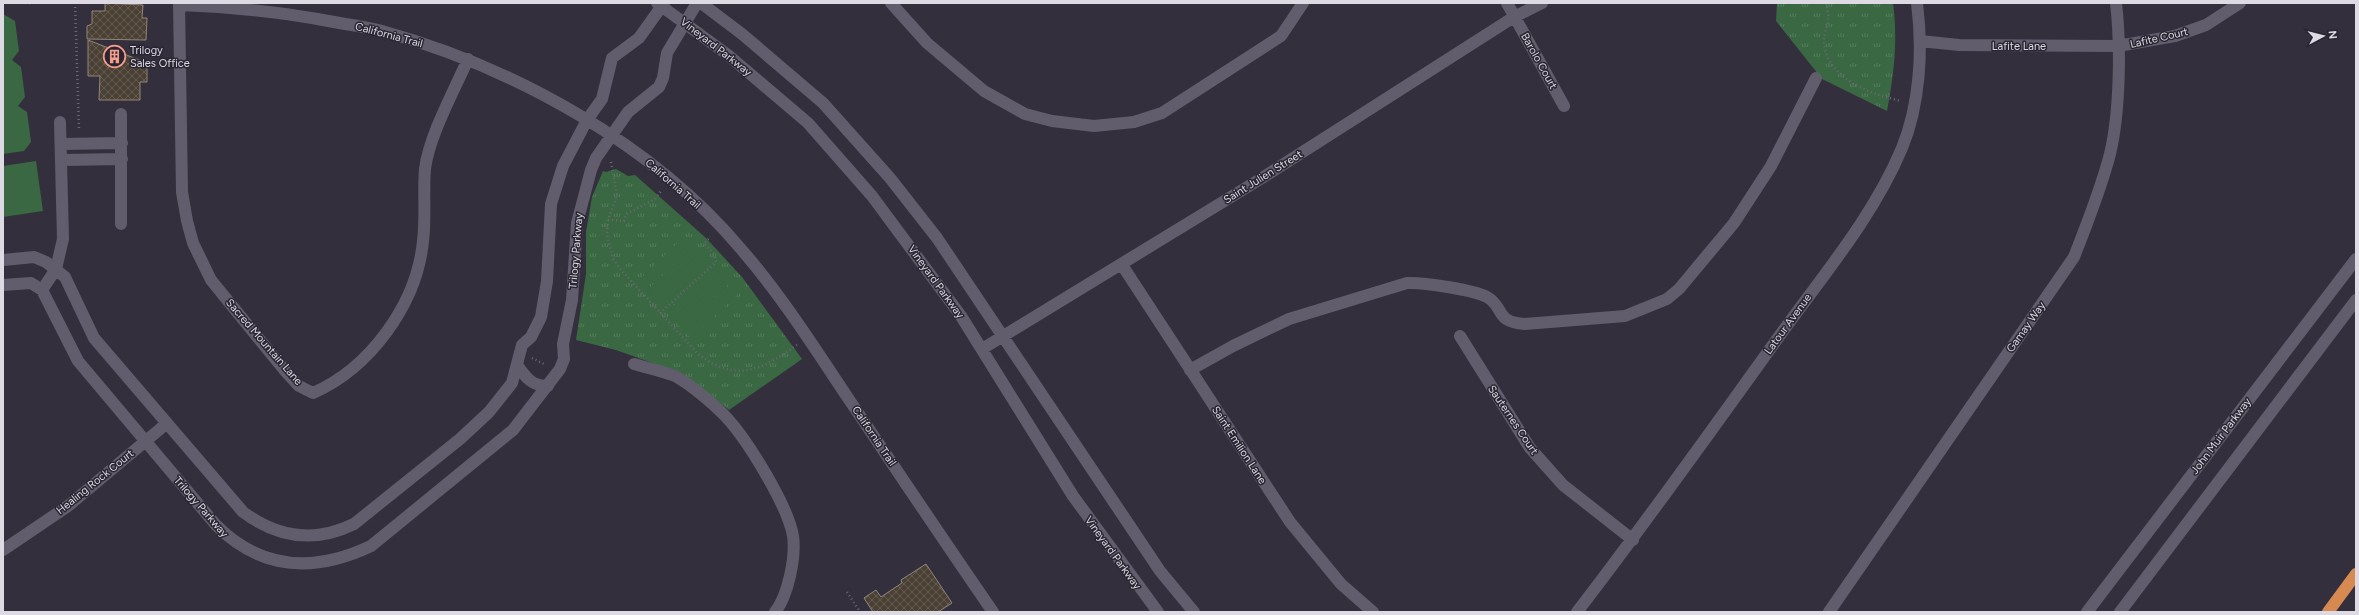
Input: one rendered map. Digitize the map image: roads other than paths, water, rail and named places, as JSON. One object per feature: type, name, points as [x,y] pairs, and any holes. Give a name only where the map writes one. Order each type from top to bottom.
[{"type":"highway","points":[[2328,612],[2356,574]]},
{"type":"street","name":"Trilogy Parkway","points":[[42,290],[78,361],[145,442],[232,541],[247,550],[270,559],[291,563],[322,561],[353,554],[371,546],[513,430],[558,372],[564,359],[563,344],[572,300],[579,210],[596,158],[628,112],[659,87],[663,78],[667,53],[697,3]]},
{"type":"street","points":[[701,3],[742,34],[828,108],[890,178],[937,238],[1160,571],[1194,612]]},
{"type":"street","points":[[892,3],[928,43],[984,91],[1025,114],[1052,121],[1094,126],[1134,122],[1162,113],[1282,36],[1303,3]]},
{"type":"street","name":"Barolo Court","points":[[1507,3],[1564,106]]},
{"type":"street","name":"Saint Julien Street","points":[[982,349],[1122,265],[1262,178],[1514,17],[1542,3]]},
{"type":"street","name":"Latour Avenue","points":[[1578,612],[1632,540],[1866,216],[1887,181],[1902,148],[1910,124],[1914,104],[1920,41],[1917,3]]},
{"type":"street","name":"Gamay Way","points":[[1829,612],[2074,257],[2090,215],[2110,153],[2117,94],[2118,46],[2116,3]]},
{"type":"street","name":"Lafite Court","points":[[2118,46],[2175,36],[2206,25],[2240,3]]},
{"type":"street","name":"Sacred Mountain Lane","points":[[179,4],[182,192],[193,243],[210,280],[286,372],[299,386],[313,394],[330,386],[347,373],[384,336],[406,304],[417,274],[423,243],[426,205],[425,169],[430,148],[468,59]]},
{"type":"street","name":"California Trail","points":[[179,4],[230,7],[292,14],[380,30],[468,59],[547,97],[612,136],[670,180],[740,247],[780,297],[993,612]]},
{"type":"street","name":"Vineyard Parkway","points":[[661,4],[728,55],[808,123],[872,196],[911,246],[982,349],[1073,496],[1158,612]]},
{"type":"street","points":[[3,260],[34,257],[65,277],[94,338],[166,424],[243,512],[268,528],[300,537],[314,537],[341,530],[354,524],[460,439],[489,412],[506,392],[516,374],[522,345],[531,337],[541,317],[546,281],[550,204],[563,166],[587,120],[602,99],[612,58],[639,38],[661,4]]},
{"type":"street","name":"Lafite Lane","points":[[1920,41],[1959,45],[2118,46]]},
{"type":"street","points":[[1190,370],[1233,346],[1289,319],[1407,283],[1421,282],[1488,298],[1503,317],[1511,323],[1625,316],[1667,299],[1704,261],[1734,223],[1771,166],[1816,78]]},
{"type":"street","points":[[121,114],[122,224]]},
{"type":"street","points":[[3,284],[31,283],[42,290],[56,270],[63,238],[60,122]]},
{"type":"street","points":[[61,144],[122,143]]},
{"type":"street","points":[[62,160],[122,159]]},
{"type":"street","name":"John Muir Parkway","points":[[2087,612],[2356,259]]},
{"type":"street","name":"Saint Emilion Lane","points":[[1122,265],[1290,522],[1341,584],[1373,612]]},
{"type":"street","points":[[2120,612],[2356,300]]},
{"type":"street","name":"Sauternes Court","points":[[1460,336],[1530,448],[1563,485],[1632,540]]},
{"type":"street","points":[[634,364],[675,377],[727,418],[743,439],[784,507],[793,537],[791,566],[786,593],[775,612]]},
{"type":"street","points":[[517,365],[528,381],[538,386],[548,386]]},
{"type":"street","name":"Healing Rock Court","points":[[3,550],[68,506],[166,424]]},
{"type":"place","name":"Trilogy Sales Office","points":[[115,56]]}]
